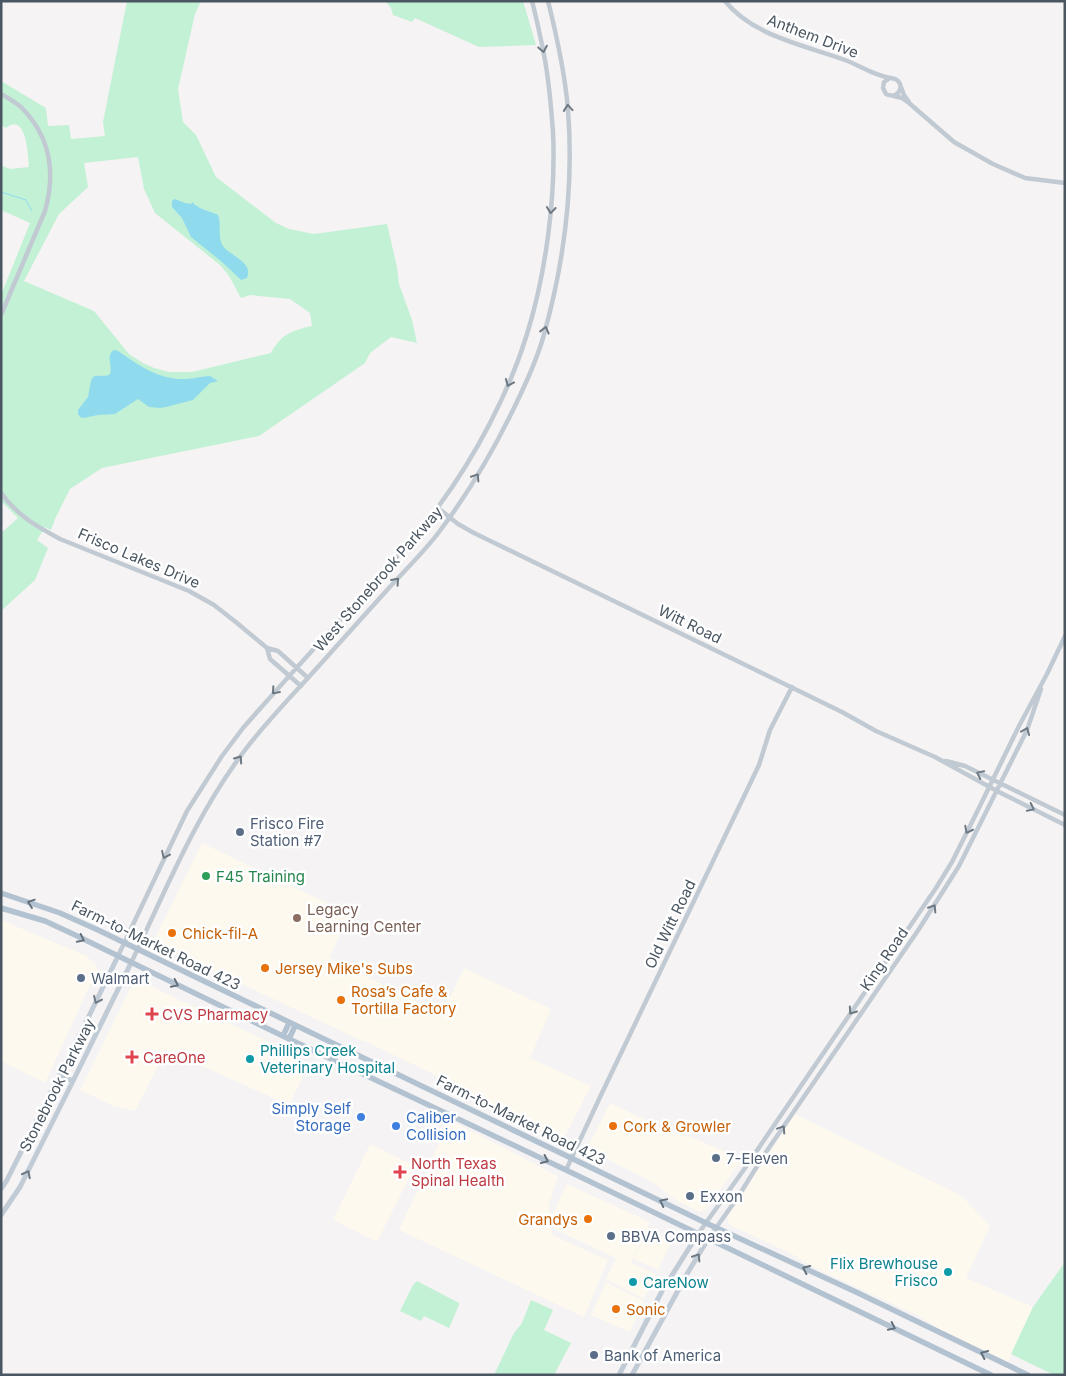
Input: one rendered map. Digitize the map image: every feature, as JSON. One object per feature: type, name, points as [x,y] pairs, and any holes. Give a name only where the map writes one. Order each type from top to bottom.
[{"type":"main road","name":"Farm-to-Market Road 423","points":[[1,892],[60,913],[124,943],[716,1228],[856,1292],[1028,1375]]},
{"type":"main road","name":"Farm-to-Market Road 423","points":[[1,908],[45,922],[118,956],[991,1375]]},
{"type":"main road","name":"Stonebrook Parkway","points":[[1,1189],[60,1075],[118,956]]},
{"type":"main road","name":"Stonebrook Parkway","points":[[1,1215],[16,1194],[131,963]]},
{"type":"main road","points":[[286,1038],[292,1024]]},
{"type":"main road","points":[[60,1075],[73,1082]]},
{"type":"main road","points":[[619,1375],[662,1291],[698,1234]]},
{"type":"main road","points":[[632,1375],[686,1274],[708,1239]]},
{"type":"street","name":"West Stonebrook Parkway","points":[[118,956],[187,811],[222,756],[243,728],[289,675],[403,550],[438,508],[482,438],[498,406],[527,334],[537,297],[551,209],[553,134],[543,50],[532,1]]},
{"type":"street","name":"West Stonebrook Parkway","points":[[131,963],[192,834],[223,781],[244,750],[265,724],[416,559],[441,529],[496,445],[526,383],[542,340],[562,256],[569,200],[570,137],[564,76],[548,1]]},
{"type":"street","name":"Anthem Drive","points":[[725,1],[741,17],[757,28],[833,56],[871,73],[890,78]]},
{"type":"street","name":"Anthem Drive","points":[[871,73],[880,81],[882,88]]},
{"type":"street","points":[[910,103],[897,80],[890,78],[884,82],[882,88],[886,94],[902,98],[910,103],[954,142],[993,164],[1025,178],[1065,183]]},
{"type":"street","points":[[892,96],[899,93],[900,86]]},
{"type":"street","points":[[1,94],[19,106],[33,121],[46,149],[51,179],[45,211],[1,314]]},
{"type":"street","name":"Frisco Lakes Drive","points":[[1,493],[32,524],[60,539],[189,591],[214,605],[267,648],[278,651],[308,678]]},
{"type":"street","name":"Witt Road","points":[[438,508],[449,518],[474,533],[855,718],[882,734],[935,757],[1065,825]]},
{"type":"street","name":"King Road","points":[[698,1234],[866,991],[952,862],[1065,636]]},
{"type":"street","name":"Frisco Lakes Drive","points":[[267,648],[270,658],[300,686]]},
{"type":"street","name":"King Road","points":[[708,1239],[812,1084],[874,996],[960,866],[1027,730],[1047,674]]},
{"type":"street","name":"Old Witt Road","points":[[566,1170],[760,765],[770,730],[792,687]]},
{"type":"street","name":"Witt Road","points":[[935,757],[964,766],[1065,815]]},
{"type":"street","points":[[866,991],[874,996]]},
{"type":"street","points":[[805,1080],[812,1084]]},
{"type":"street","points":[[745,1168],[753,1172]]},
{"type":"shaded area","points":[[202,843],[350,914],[329,958],[442,1014],[464,968],[551,1009],[530,1058],[591,1086],[563,1140],[469,1097],[468,1091],[367,1042],[153,942]]},
{"type":"shaded area","points":[[1,920],[87,956],[96,965],[97,970],[45,1083],[1,1061]]},
{"type":"shaded area","points":[[142,982],[265,1040],[309,1064],[289,1105],[166,1050],[135,1111],[113,1106],[80,1090],[131,987]]},
{"type":"shaded area","points":[[610,1103],[677,1135],[679,1132],[742,1159],[706,1210],[699,1212],[676,1200],[654,1183],[587,1149]]},
{"type":"shaded area","points":[[795,1114],[962,1196],[990,1226],[966,1278],[1033,1307],[1008,1362],[937,1328],[919,1316],[813,1267],[792,1254],[728,1223],[728,1216]]},
{"type":"shaded area","points":[[450,1120],[558,1176],[549,1204],[552,1235],[608,1260],[584,1317],[399,1230]]},
{"type":"shaded area","points":[[370,1144],[415,1166],[377,1242],[333,1220]]},
{"type":"shaded area","points":[[567,1184],[650,1222],[631,1263],[656,1274],[644,1299],[606,1279],[616,1258],[554,1229],[551,1217]]},
{"type":"shaded area","points":[[648,1228],[672,1240],[658,1270],[634,1259]]},
{"type":"shaded area","points":[[606,1282],[644,1301],[630,1332],[591,1315]]},
{"type":"green space","points":[[127,1],[201,1],[195,14],[178,89],[183,122],[196,135],[216,177],[276,223],[289,229],[314,234],[387,224],[399,284],[412,320],[417,343],[391,337],[370,353],[365,363],[259,436],[102,468],[70,489],[51,530],[45,527],[37,540],[48,548],[35,580],[1,611],[1,533],[18,518],[1,501],[1,295],[30,223],[1,210],[1,165],[10,169],[29,167],[27,146],[22,130],[13,124],[6,128],[1,125],[1,81],[46,108],[48,126],[69,125],[71,139],[105,136],[103,122]],"holes":[[[138,157],[144,189],[155,213],[220,265],[229,276],[241,298],[250,295],[290,299],[310,313],[312,326],[288,334],[271,353],[192,372],[169,372],[154,368],[129,354],[94,311],[24,281],[59,214],[88,187],[84,163]]]},
{"type":"green space","points":[[385,1],[523,1],[536,45],[479,47],[415,18],[412,22],[393,15],[391,8]]},
{"type":"green space","points":[[1065,1262],[1065,1375],[1054,1375],[1011,1354],[1033,1307]]},
{"type":"green space","points":[[417,1281],[459,1303],[449,1328],[424,1316],[421,1321],[400,1311],[413,1285]]},
{"type":"green space","points":[[531,1300],[553,1310],[544,1330],[571,1343],[554,1375],[494,1375],[514,1333],[522,1323]]},
{"type":"water","points":[[175,199],[191,204],[193,202],[200,208],[218,215],[221,242],[226,250],[244,263],[248,272],[247,278],[241,280],[191,237],[182,218],[172,207],[172,201]]},
{"type":"water","points":[[114,350],[158,375],[176,379],[210,376],[218,381],[210,383],[193,400],[160,408],[149,407],[138,399],[115,414],[80,417],[78,410],[88,397],[93,377],[110,374],[110,355]]},
{"type":"waterway","points":[[1,192],[26,200],[32,211]]},
{"type":"place","name":"Frisco Fire Station #7","points":[[240,832]]},
{"type":"place","name":"F45 Training","points":[[206,876]]},
{"type":"place","name":"Legacy Learning Center","points":[[297,918]]},
{"type":"place","name":"Chick-fil-A","points":[[172,933]]},
{"type":"place","name":"Jersey Mike's Subs","points":[[265,968]]},
{"type":"place","name":"Walmart","points":[[81,978]]},
{"type":"place","name":"Rosa’s Cafe & Tortilla Factory","points":[[341,1000]]},
{"type":"place","name":"CVS Pharmacy","points":[[152,1014]]},
{"type":"place","name":"CareOne","points":[[132,1057]]},
{"type":"place","name":"Phillips Creek Veterinary Hospital","points":[[250,1059]]},
{"type":"place","name":"Simply Self Storage","points":[[361,1117]]},
{"type":"place","name":"Caliber Collision","points":[[396,1126]]},
{"type":"place","name":"Cork & Growler","points":[[613,1126]]},
{"type":"place","name":"7-Eleven","points":[[716,1158]]},
{"type":"place","name":"North Texas Spinal Health","points":[[400,1172]]},
{"type":"place","name":"Exxon","points":[[690,1196]]},
{"type":"place","name":"Grandys","points":[[588,1219]]},
{"type":"place","name":"BBVA Compass","points":[[611,1236]]},
{"type":"place","name":"Flix Brewhouse Frisco","points":[[948,1272]]},
{"type":"place","name":"CareNow","points":[[633,1282]]},
{"type":"place","name":"Sonic","points":[[616,1309]]},
{"type":"place","name":"Bank of America","points":[[594,1355]]}]
